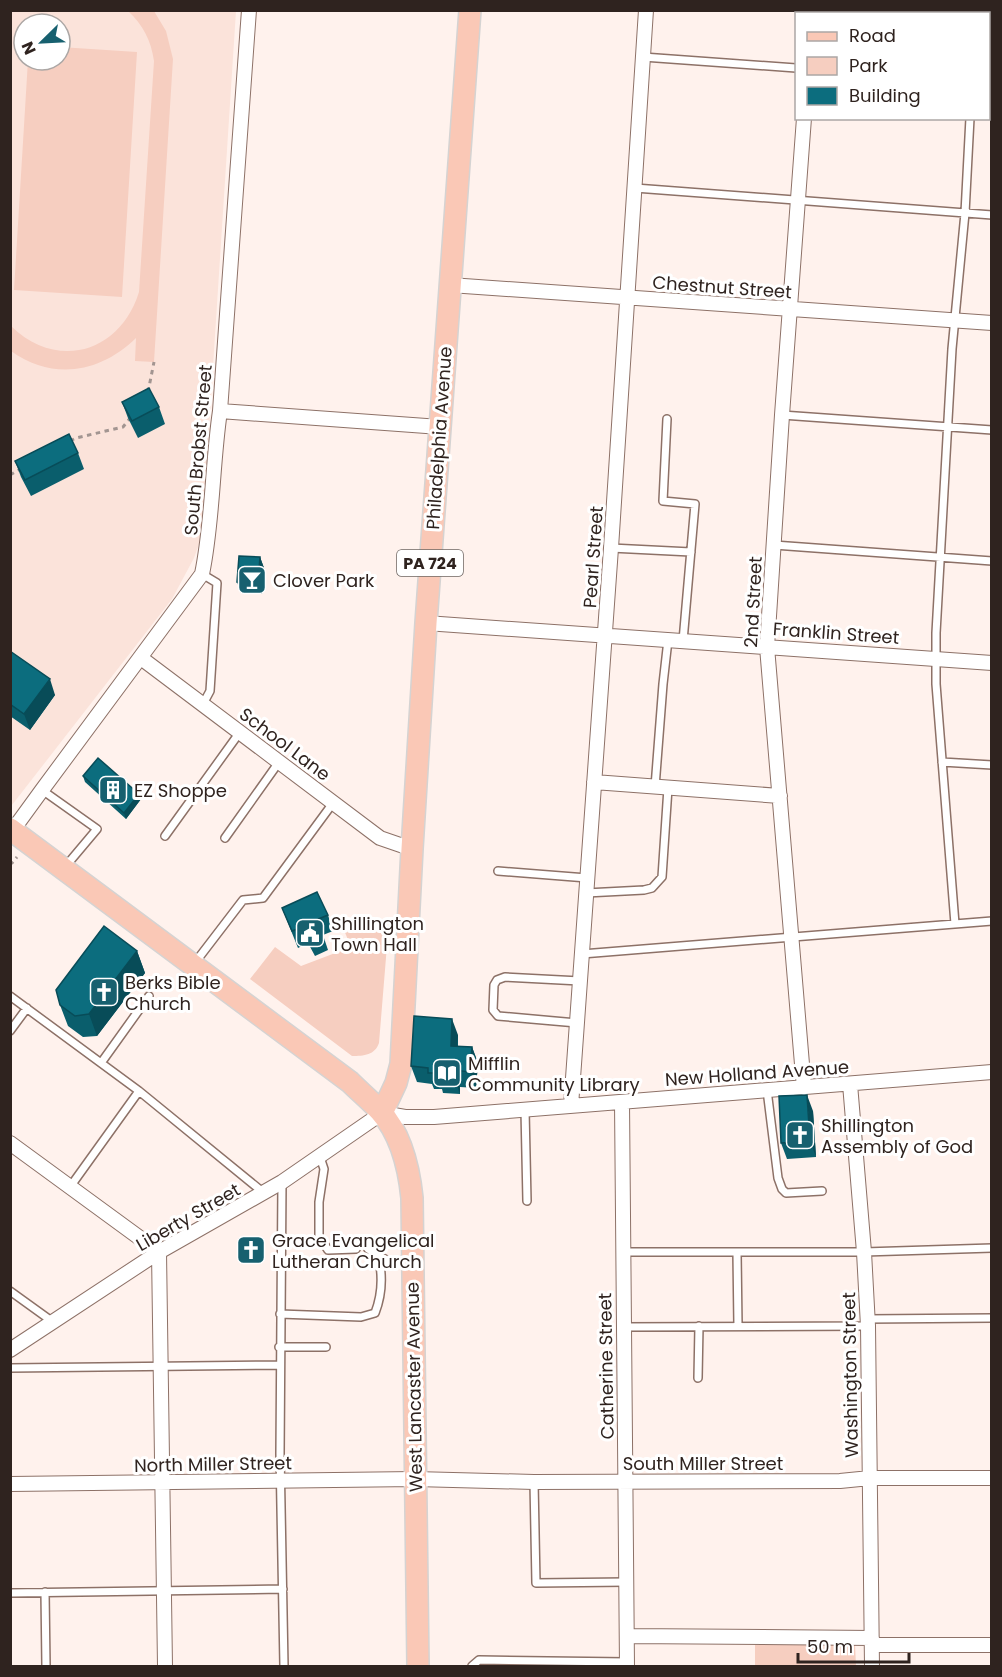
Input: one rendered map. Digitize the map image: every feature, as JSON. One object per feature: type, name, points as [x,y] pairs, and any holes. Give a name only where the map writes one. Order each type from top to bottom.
[{"type":"main road","name":"Philadelphia Avenue","points":[[382,1113],[396,1083],[401,1064],[426,623],[470,10]]},
{"type":"main road","name":"West Lancaster Avenue","points":[[11,831],[350,1082],[382,1113],[396,1136],[405,1157],[411,1181],[418,1666]]},
{"type":"street","name":"South Brobst Street","points":[[11,831],[202,574],[207,549],[220,411],[249,10]]},
{"type":"street","name":"Pearl Street","points":[[571,1106],[611,548],[646,10]]},
{"type":"street","name":"2nd Street","points":[[804,120],[767,647],[804,1088]]},
{"type":"street","name":"Chestnut Street","points":[[450,285],[992,323]]},
{"type":"street","points":[[220,411],[440,427]]},
{"type":"street","name":"Franklin Street","points":[[426,623],[992,663]]},
{"type":"street","name":"School Lane","points":[[141,658],[380,838],[412,849]]},
{"type":"street","points":[[594,782],[780,796]]},
{"type":"street","name":"New Holland Avenue","points":[[382,1113],[405,1117],[434,1117],[992,1072]]},
{"type":"street","name":"Washington Street","points":[[850,1084],[868,1322],[872,1666]]},
{"type":"street","name":"Catherine Street","points":[[622,1102],[627,1664]]},
{"type":"street","name":"Liberty Street","points":[[10,1350],[159,1252],[282,1182],[382,1113]]},
{"type":"street","points":[[10,1143],[159,1252],[165,1666]]},
{"type":"street","name":"South Miller Street","points":[[415,1479],[626,1482],[992,1478]]},
{"type":"street","name":"North Miller Street","points":[[10,1484],[415,1479]]},
{"type":"street","points":[[627,1636],[992,1645]]},
{"type":"lane","points":[[643,57],[795,68]]},
{"type":"lane","points":[[956,924],[936,684],[936,633],[954,322],[970,120]]},
{"type":"lane","points":[[635,188],[992,215]]},
{"type":"lane","points":[[782,415],[992,430]]},
{"type":"lane","points":[[667,419],[663,501],[694,504],[683,641]]},
{"type":"lane","points":[[774,545],[992,561]]},
{"type":"lane","points":[[611,548],[690,552]]},
{"type":"lane","points":[[202,574],[217,584],[210,691],[203,704]]},
{"type":"lane","points":[[586,893],[644,890],[652,888],[662,877],[665,857],[662,787],[663,684],[668,640]]},
{"type":"lane","points":[[165,836],[240,732]]},
{"type":"lane","points":[[225,838],[279,762]]},
{"type":"lane","points":[[942,762],[992,765]]},
{"type":"lane","points":[[42,790],[97,829],[63,869]]},
{"type":"lane","points":[[193,965],[243,900],[263,898],[333,803]]},
{"type":"lane","points":[[498,871],[587,878]]},
{"type":"lane","points":[[582,954],[992,921]]},
{"type":"lane","points":[[577,1023],[498,1017],[493,1010],[494,985],[496,980],[505,977],[580,981]]},
{"type":"lane","points":[[10,996],[139,1091],[264,1193]]},
{"type":"lane","points":[[101,1063],[149,996]]},
{"type":"lane","points":[[10,1031],[27,1008]]},
{"type":"lane","points":[[767,1090],[778,1178],[782,1189],[786,1193],[822,1191]]},
{"type":"lane","points":[[70,1187],[139,1091]]},
{"type":"lane","points":[[525,1110],[527,1201]]},
{"type":"lane","points":[[320,1157],[324,1169],[319,1202],[319,1236],[328,1250],[356,1250]]},
{"type":"lane","points":[[282,1182],[279,1365],[284,1666]]},
{"type":"lane","points":[[623,1252],[864,1252],[992,1248]]},
{"type":"lane","points":[[368,1250],[388,1261],[413,1260]]},
{"type":"lane","points":[[737,1252],[738,1326]]},
{"type":"lane","points":[[280,1314],[361,1317],[375,1313],[380,1300],[381,1269],[378,1255]]},
{"type":"lane","points":[[10,1291],[53,1322]]},
{"type":"lane","points":[[624,1327],[992,1318]]},
{"type":"lane","points":[[698,1378],[699,1326]]},
{"type":"lane","points":[[279,1347],[326,1347]]},
{"type":"lane","points":[[10,1368],[279,1365]]},
{"type":"lane","points":[[534,1482],[536,1583],[627,1582]]},
{"type":"lane","points":[[10,1593],[283,1589]]},
{"type":"lane","points":[[45,1592],[46,1666]]},
{"type":"lane","points":[[472,1666],[479,1660],[627,1664]]},
{"type":"path","points":[[148,393],[154,362]]},
{"type":"path","points":[[67,443],[76,438],[123,427],[135,410]]},
{"type":"path","points":[[10,475],[29,464]]},
{"type":"shaded area","points":[[10,11],[236,11],[202,536],[194,558],[172,599],[12,805],[10,804]]},
{"type":"green space","points":[[128,11],[154,11],[166,31],[173,59],[154,362],[135,361],[136,338],[122,350],[92,365],[76,369],[43,367],[11,351],[11,326],[29,340],[48,348],[67,351],[85,349],[102,341],[117,329],[130,313],[139,292],[154,61],[146,33]]},
{"type":"green space","points":[[72,48],[137,52],[122,297],[14,290],[27,72],[72,72]]},
{"type":"green space","points":[[339,918],[389,921],[379,1043],[375,1050],[365,1055],[352,1056],[250,979],[275,947],[301,966],[351,947]]},
{"type":"green space","points":[[855,1644],[856,1666],[755,1666],[755,1645]]},
{"type":"building","points":[[149,388],[159,407],[132,421],[122,402]]},
{"type":"building","points":[[69,434],[78,453],[25,480],[15,461]]},
{"type":"building","points":[[239,556],[260,557],[258,583],[237,582]]},
{"type":"building","points":[[10,651],[50,679],[24,714],[10,704]]},
{"type":"building","name":"EZ Shoppe","points":[[98,758],[139,794],[124,813],[83,776]]},
{"type":"building","points":[[317,892],[328,915],[316,920],[322,934],[309,940],[303,927],[292,931],[282,908]]},
{"type":"building","points":[[104,926],[137,951],[89,1014],[75,1016],[60,1005],[56,990]]},
{"type":"building","points":[[414,1016],[452,1019],[451,1046],[472,1047],[470,1072],[454,1070],[454,1078],[437,1077],[437,1073],[428,1073],[428,1068],[411,1066]]},
{"type":"building","points":[[807,1095],[810,1141],[781,1143],[779,1096]]},
{"type":"place","name":"Clover Park","points":[[252,580]]},
{"type":"place","name":"EZ Shoppe","points":[[113,790]]},
{"type":"place","name":"Shillington Town Hall","points":[[310,933]]},
{"type":"place","name":"Berks Bible Church","points":[[104,992]]},
{"type":"place","name":"Mifflin Community Library","points":[[447,1073]]},
{"type":"place","name":"Shillington Assembly of God","points":[[800,1135]]},
{"type":"place","name":"Grace Evangelical Lutheran Church","points":[[251,1250]]}]
